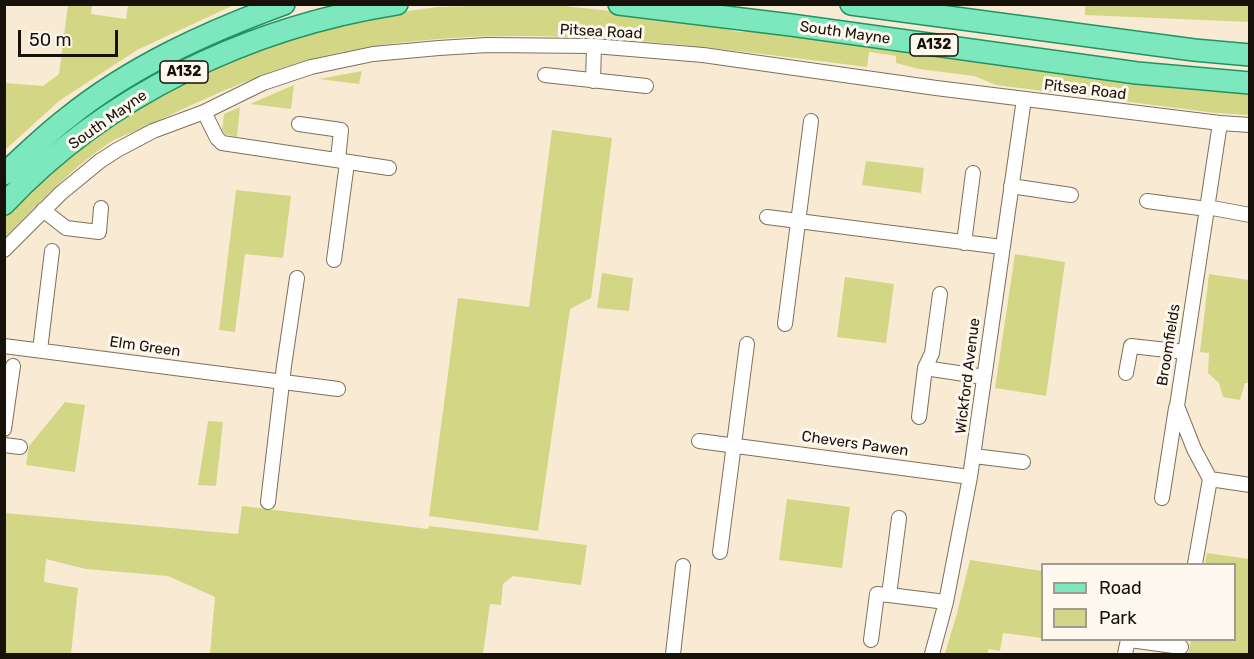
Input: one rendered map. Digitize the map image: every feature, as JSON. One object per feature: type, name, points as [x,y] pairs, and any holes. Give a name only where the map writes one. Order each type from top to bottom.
[{"type":"main road","name":"South Mayne","points":[[4,174],[67,118],[152,62],[204,35],[284,4]]},
{"type":"main road","name":"South Mayne","points":[[4,204],[84,135],[164,82],[250,42],[294,27],[360,10],[397,4]]},
{"type":"main road","name":"South Mayne","points":[[619,4],[791,25],[1137,73],[1250,84]]},
{"type":"main road","name":"South Mayne","points":[[851,4],[1183,49],[1250,55]]},
{"type":"street","name":"Pitsea Road","points":[[4,250],[43,210],[91,168],[117,150],[153,131],[204,112],[263,83],[337,60],[439,48],[487,45],[594,46],[703,55],[1024,99],[1250,125]]},
{"type":"street","points":[[593,81],[594,46]]},
{"type":"street","points":[[545,75],[646,86]]},
{"type":"street","name":"Wickford Avenue","points":[[932,654],[946,602],[974,456],[1024,99]]},
{"type":"street","points":[[204,112],[217,138],[222,143],[389,168]]},
{"type":"street","points":[[785,324],[811,121]]},
{"type":"street","name":"Broomfields","points":[[1210,479],[1194,449],[1177,406],[1220,123]]},
{"type":"street","points":[[299,124],[341,130],[342,161],[334,260]]},
{"type":"street","points":[[964,243],[973,173]]},
{"type":"street","points":[[1011,186],[1071,195]]},
{"type":"street","points":[[1147,201],[1250,215]]},
{"type":"street","points":[[43,210],[66,228],[99,232],[101,207]]},
{"type":"street","points":[[767,218],[1002,247]]},
{"type":"street","points":[[40,350],[52,251]]},
{"type":"street","points":[[268,501],[297,278]]},
{"type":"street","points":[[919,417],[925,368],[932,353],[940,294]]},
{"type":"street","points":[[720,552],[747,344]]},
{"type":"street","name":"Elm Green","points":[[4,346],[338,389]]},
{"type":"street","points":[[1126,373],[1131,346],[1185,352]]},
{"type":"street","points":[[4,429],[13,366]]},
{"type":"street","points":[[925,368],[984,377]]},
{"type":"street","points":[[1162,498],[1177,406]]},
{"type":"street","name":"Chevers Pawen","points":[[699,441],[970,477]]},
{"type":"street","points":[[4,445],[20,447]]},
{"type":"street","points":[[974,456],[1023,462]]},
{"type":"street","points":[[1195,563],[1210,479],[1250,485]]},
{"type":"street","points":[[889,595],[899,518]]},
{"type":"street","points":[[673,654],[683,566]]},
{"type":"street","points":[[872,640],[877,594],[946,602]]},
{"type":"street","points":[[1142,641],[1181,647]]},
{"type":"green space","points":[[545,4],[716,22],[736,31],[758,28],[1249,91],[1249,115],[1216,113],[996,85],[974,76],[919,69],[896,63],[896,56],[869,52],[867,67],[736,51],[604,39],[539,36],[473,37],[407,42],[342,52],[282,68],[223,91],[115,140],[94,153],[67,176],[5,241],[5,213],[53,166],[150,98],[292,34],[370,16],[438,7]]},
{"type":"green space","points":[[68,5],[92,5],[91,14],[126,19],[128,5],[234,5],[137,50],[59,101],[5,150],[5,83],[43,86],[59,74]]},
{"type":"green space","points":[[1085,5],[1249,5],[1249,22],[1085,15]]},
{"type":"green space","points":[[362,71],[359,84],[319,79]]},
{"type":"green space","points":[[294,85],[291,109],[250,104]]},
{"type":"green space","points":[[240,107],[237,137],[225,134],[222,130],[224,114]]},
{"type":"green space","points":[[552,130],[612,138],[591,298],[570,309],[538,531],[429,516],[458,298],[529,307]]},
{"type":"green space","points":[[866,161],[924,168],[921,193],[862,185]]},
{"type":"green space","points":[[236,190],[291,196],[283,258],[245,254],[235,332],[219,330]]},
{"type":"green space","points":[[1015,254],[1065,262],[1046,396],[995,388]]},
{"type":"green space","points":[[602,273],[633,278],[629,311],[597,308]]},
{"type":"green space","points":[[1209,274],[1249,280],[1249,383],[1245,383],[1240,400],[1223,397],[1219,383],[1208,373],[1209,353],[1200,352]]},
{"type":"green space","points":[[845,277],[894,284],[886,343],[837,337]]},
{"type":"green space","points":[[65,402],[85,405],[75,472],[26,465],[29,446]]},
{"type":"green space","points":[[208,421],[223,422],[216,486],[198,485]]},
{"type":"green space","points":[[787,499],[850,507],[842,568],[779,560]]},
{"type":"green space","points":[[242,506],[428,529],[429,526],[587,545],[581,585],[513,576],[503,584],[501,605],[490,604],[483,654],[210,654],[215,597],[168,576],[86,569],[46,559],[44,582],[78,588],[71,654],[5,654],[5,513],[238,534]]},
{"type":"green space","points":[[1207,553],[1249,559],[1249,654],[1188,654],[1191,641],[1236,641],[1236,563],[1205,563]]},
{"type":"green space","points":[[970,560],[1041,571],[1041,638],[1003,633],[1000,651],[989,649],[987,654],[945,653]]}]
